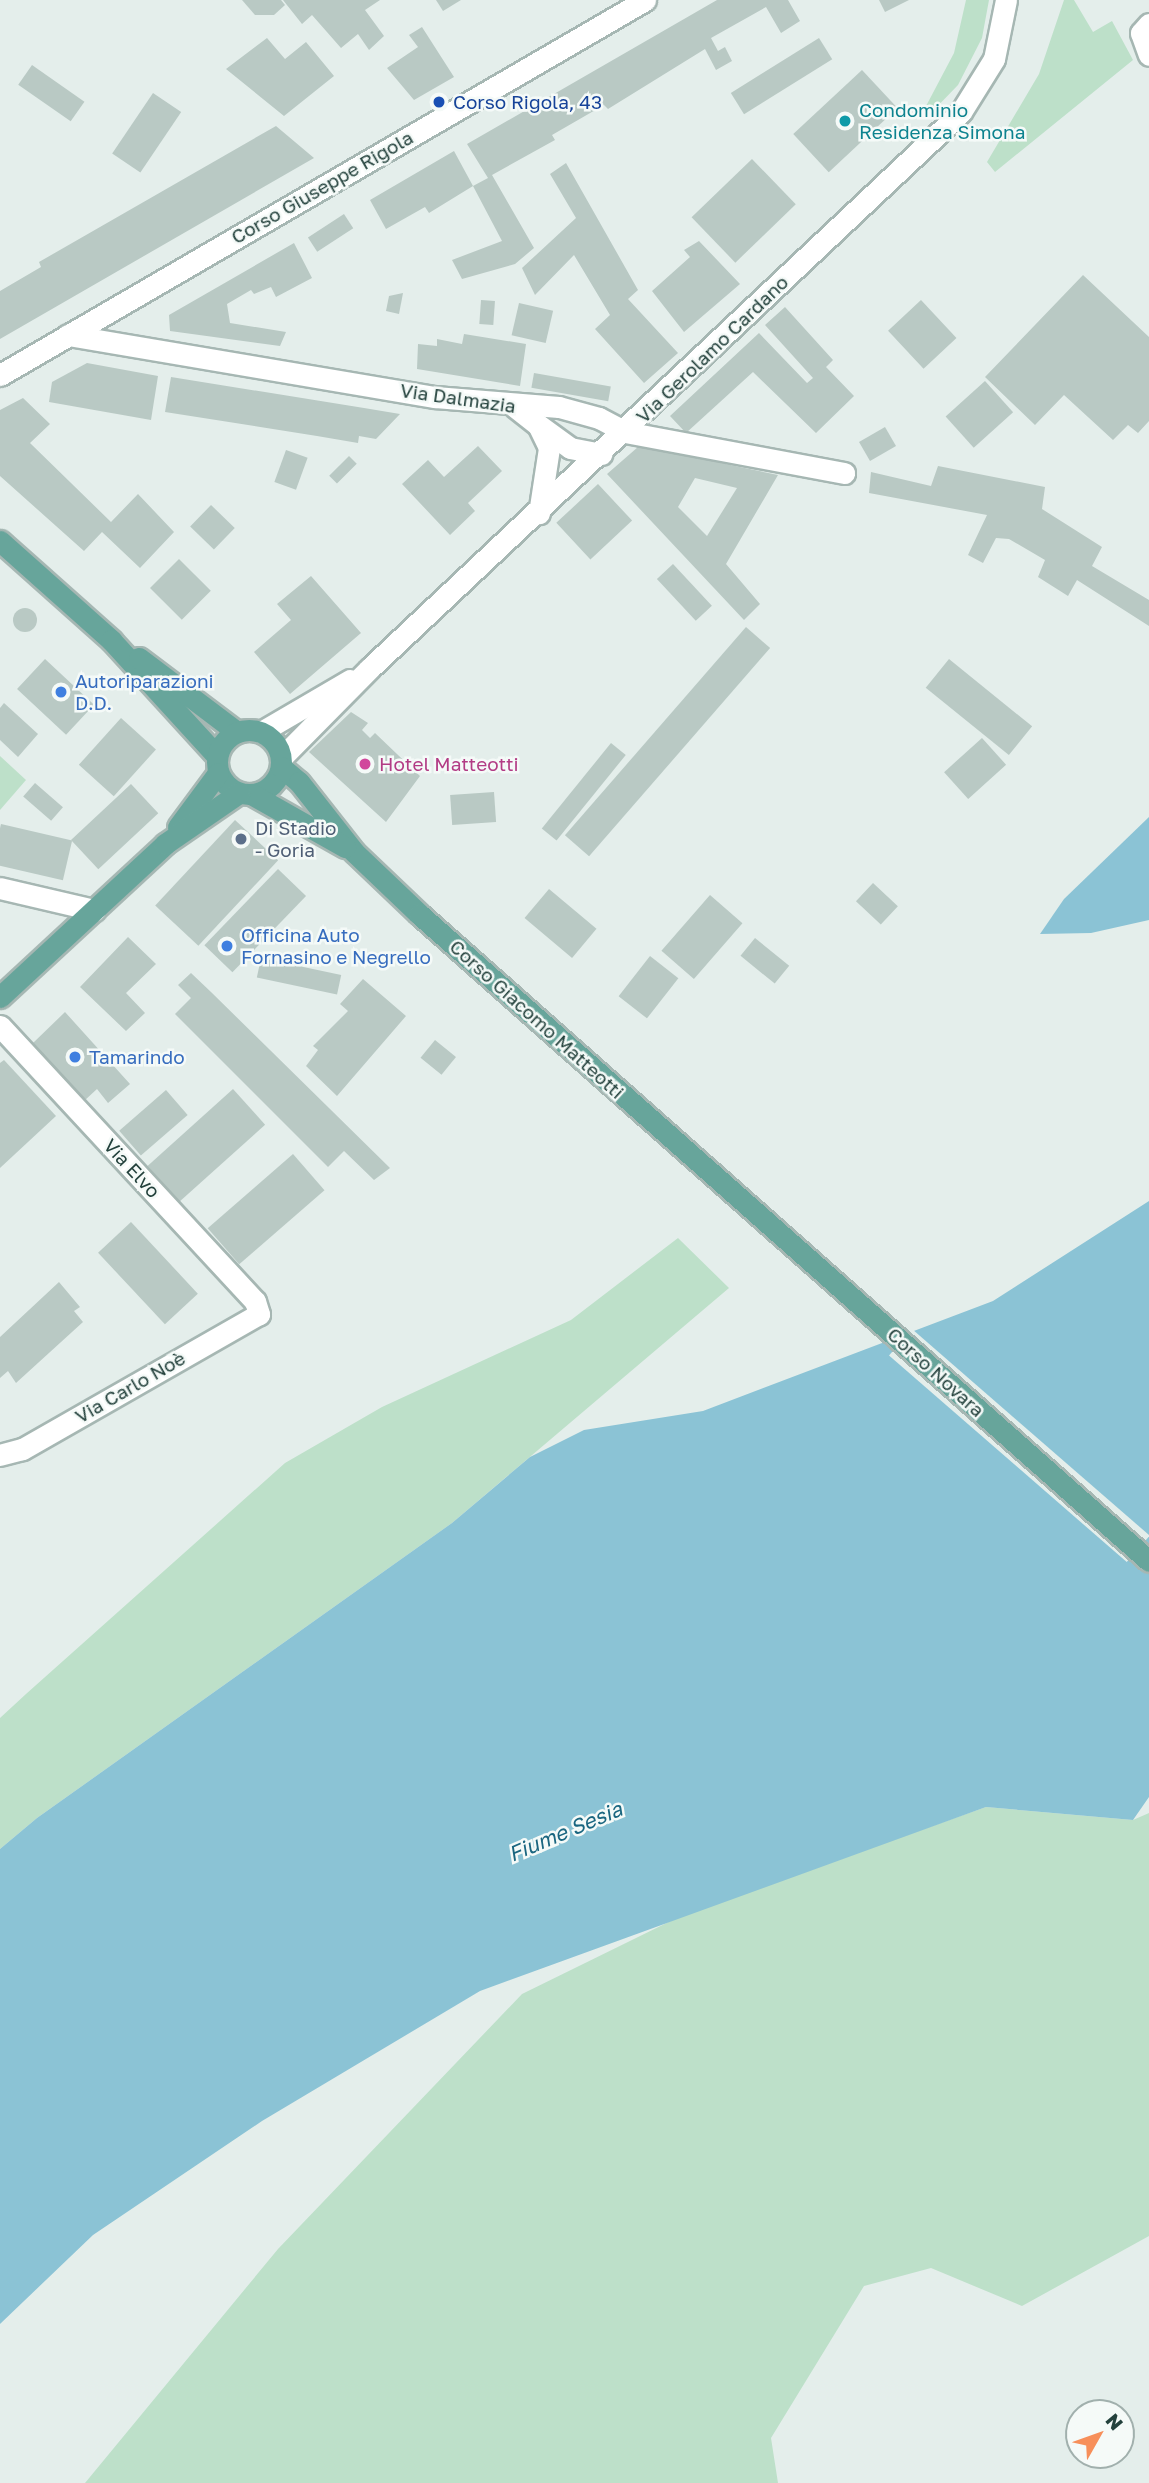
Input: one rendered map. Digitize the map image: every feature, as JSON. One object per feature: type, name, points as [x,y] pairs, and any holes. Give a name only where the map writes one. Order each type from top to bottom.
[{"type":"main road","points":[[0,541],[111,640],[246,794]]},
{"type":"main road","points":[[111,640],[192,694],[237,732]]},
{"type":"main road","points":[[0,998],[165,844],[246,794],[271,786],[281,763],[276,744],[261,732],[237,732],[224,741],[218,764],[165,844]]},
{"type":"main road","name":"Corso Giacomo Matteotti","points":[[281,763],[354,852],[723,1183]]},
{"type":"main road","name":"Corso Giacomo Matteotti","points":[[246,794],[354,852]]},
{"type":"main road","name":"Corso Novara","points":[[723,1183],[1149,1561]]},
{"type":"street","name":"Corso Giuseppe Rigola","points":[[0,375],[645,0]]},
{"type":"street","name":"Via Gerolamo Cardano","points":[[281,763],[370,668],[539,513],[961,112],[993,59],[1006,0]]},
{"type":"street","points":[[1149,24],[1141,33],[1149,55]]},
{"type":"street","name":"Via Dalmazia","points":[[68,334],[515,407],[559,408],[599,418],[625,432],[844,473]]},
{"type":"street","points":[[515,407],[570,448],[601,454]]},
{"type":"street","points":[[538,425],[549,448],[539,513]]},
{"type":"street","name":"Via Gerolamo Cardano","points":[[261,732],[370,668]]},
{"type":"street","points":[[0,888],[94,910]]},
{"type":"street","name":"Via Elvo","points":[[0,1026],[255,1301],[259,1314]]},
{"type":"street","name":"Via Carlo Noè","points":[[0,1455],[22,1449],[259,1314]]},
{"type":"green space","points":[[966,0],[989,0],[982,38],[958,85],[930,114],[925,108],[954,53]]},
{"type":"green space","points":[[1064,0],[1074,0],[1093,32],[1112,21],[1133,60],[995,172],[987,162],[1039,74]]},
{"type":"green space","points":[[0,756],[26,780],[0,810]]},
{"type":"green space","points":[[678,1238],[729,1288],[452,1523],[37,1818],[0,1849],[0,1718],[26,1694],[285,1463],[382,1407],[571,1320]]},
{"type":"green space","points":[[986,1807],[1133,1820],[1149,1813],[1149,2236],[1022,2306],[931,2268],[864,2286],[771,2438],[778,2483],[85,2483],[278,2249],[522,1994],[689,1912]]},
{"type":"water","points":[[1149,817],[1149,920],[1091,933],[1040,934],[1064,899]]},
{"type":"water","name":"Fiume Sesia","points":[[1149,1201],[1149,1797],[1133,1820],[986,1807],[480,1991],[262,2121],[93,2235],[0,2324],[0,1849],[37,1818],[452,1523],[530,1457],[584,1430],[703,1411],[993,1301]]},
{"type":"pier","points":[[912,1329],[1149,1535],[1127,1562],[889,1355]]},
{"type":"building","points":[[242,0],[281,0],[285,5],[274,15],[255,15]]},
{"type":"building","points":[[283,0],[380,0],[365,10],[384,36],[369,50],[358,34],[341,48],[312,15],[302,24]]},
{"type":"building","points":[[436,0],[461,0],[443,11]]},
{"type":"building","points":[[717,0],[788,0],[800,21],[781,33],[766,7],[711,38],[718,51],[725,47],[732,61],[716,70],[705,49],[608,109],[604,105],[552,135],[555,140],[492,175],[534,248],[515,264],[462,279],[452,260],[502,241],[473,186],[488,178],[467,144]]},
{"type":"building","points":[[879,0],[909,0],[885,12]]},
{"type":"building","points":[[422,27],[454,77],[414,100],[387,68],[418,47],[409,35]]},
{"type":"building","points":[[267,38],[285,59],[306,42],[334,76],[284,116],[226,69]]},
{"type":"building","points":[[819,38],[832,59],[744,114],[731,93]]},
{"type":"building","points":[[32,65],[84,102],[71,121],[18,85]]},
{"type":"building","name":"Condominio Residenza Simona","points":[[862,70],[897,108],[829,172],[793,134]]},
{"type":"building","points":[[153,93],[181,112],[140,173],[112,154]]},
{"type":"building","points":[[276,126],[314,158],[0,339],[0,291],[41,267],[39,262]]},
{"type":"building","points":[[454,151],[473,186],[429,213],[425,207],[386,229],[370,200]]},
{"type":"building","points":[[752,159],[796,204],[735,263],[692,217]]},
{"type":"building","points":[[566,163],[638,290],[628,299],[678,353],[644,383],[595,329],[610,315],[574,255],[535,295],[522,268],[576,218],[550,174]]},
{"type":"building","points":[[344,214],[353,228],[317,252],[308,237]]},
{"type":"building","points":[[699,241],[740,284],[684,332],[652,291],[690,257],[684,250]]},
{"type":"building","points":[[294,243],[312,278],[276,297],[271,287],[254,294],[251,290],[227,304],[230,323],[286,332],[280,346],[170,331],[169,315]]},
{"type":"building","points":[[1083,275],[1149,337],[1149,421],[1138,433],[1128,425],[1113,440],[1064,395],[1035,425],[985,377]]},
{"type":"building","points":[[403,293],[399,314],[386,311],[389,296]]},
{"type":"building","points":[[481,300],[495,301],[493,325],[479,324]]},
{"type":"building","points":[[921,300],[956,338],[924,369],[888,331]]},
{"type":"building","points":[[519,303],[553,311],[546,343],[512,335]]},
{"type":"building","points":[[785,307],[833,360],[826,367],[854,396],[816,433],[753,372],[686,433],[670,416],[759,333],[807,383],[813,378],[765,325]]},
{"type":"building","points":[[464,334],[526,344],[520,386],[417,369],[418,344],[437,346],[437,339],[462,344]]},
{"type":"building","points":[[87,363],[158,376],[151,420],[49,402],[52,382]]},
{"type":"building","points":[[534,373],[611,387],[608,401],[531,388]]},
{"type":"building","points":[[171,377],[400,414],[376,439],[359,436],[358,443],[165,412]]},
{"type":"building","points":[[985,381],[1013,412],[974,448],[946,416]]},
{"type":"building","points":[[23,398],[50,424],[30,443],[111,522],[138,494],[174,532],[140,568],[102,532],[84,551],[0,476],[0,410]]},
{"type":"building","points":[[885,427],[896,446],[870,461],[859,442]]},
{"type":"building","points":[[646,440],[654,449],[778,475],[726,564],[760,604],[744,620],[607,474]],"holes":[[[695,478],[737,488],[707,536],[678,507]]]},
{"type":"building","points":[[478,446],[502,471],[468,503],[475,511],[450,535],[402,484],[428,460],[444,477]]},
{"type":"building","points":[[286,450],[308,458],[296,490],[274,482]]},
{"type":"building","points":[[349,456],[357,464],[337,484],[329,476]]},
{"type":"building","points":[[938,466],[1045,487],[1042,509],[1102,547],[1092,566],[1149,600],[1149,626],[1077,580],[1068,596],[1038,577],[1045,560],[1009,539],[996,538],[983,563],[968,555],[987,515],[869,493],[871,472],[931,486]]},
{"type":"building","points":[[598,484],[632,521],[590,559],[556,523]]},
{"type":"building","points":[[211,505],[235,528],[214,550],[190,527]]},
{"type":"building","points":[[179,559],[211,591],[182,620],[150,588]]},
{"type":"building","points":[[673,564],[712,606],[696,621],[657,579]]},
{"type":"building","points":[[311,576],[361,633],[290,694],[254,652],[291,620],[277,604]]},
{"type":"building","points":[[25,608],[33,612],[37,620],[33,628],[25,632],[17,628],[13,620],[17,612]]},
{"type":"building","points":[[746,627],[770,648],[589,856],[565,835]]},
{"type":"building","points":[[45,659],[94,705],[66,735],[17,689]]},
{"type":"building","points":[[949,659],[1032,726],[1009,755],[926,688]]},
{"type":"building","points":[[4,703],[38,734],[18,757],[0,740],[0,708]]},
{"type":"building","name":"Hotel Matteotti","points":[[351,712],[368,723],[362,730],[370,738],[375,733],[420,776],[386,822],[309,752]]},
{"type":"building","points":[[121,718],[156,749],[114,796],[79,765]]},
{"type":"building","points":[[982,738],[1006,765],[968,799],[944,772]]},
{"type":"building","points":[[611,743],[626,755],[557,840],[542,828]]},
{"type":"building","points":[[35,783],[63,807],[51,821],[23,797]]},
{"type":"building","points":[[131,784],[158,813],[98,869],[71,840]]},
{"type":"building","points":[[494,792],[496,822],[452,825],[450,795]]},
{"type":"building","points":[[235,820],[278,860],[198,946],[155,906]]},
{"type":"building","points":[[1,824],[72,840],[63,880],[0,866]]},
{"type":"building","points":[[278,869],[306,896],[232,972],[204,945]]},
{"type":"building","points":[[873,883],[898,906],[881,924],[856,901]]},
{"type":"building","points":[[549,889],[596,929],[572,958],[525,918]]},
{"type":"building","points":[[710,895],[742,923],[694,979],[661,951]]},
{"type":"building","points":[[128,937],[156,964],[126,993],[145,1013],[126,1031],[80,987]]},
{"type":"building","points":[[755,938],[789,966],[775,984],[741,956]]},
{"type":"building","points":[[650,956],[678,978],[647,1018],[619,996]]},
{"type":"building","points":[[261,958],[341,975],[337,995],[257,978]]},
{"type":"building","points":[[191,973],[390,1168],[374,1180],[344,1151],[328,1167],[175,1014],[191,998],[178,985]]},
{"type":"building","points":[[363,979],[406,1016],[337,1096],[306,1066],[318,1050],[313,1046],[348,1011],[340,1004]]},
{"type":"building","name":"Tamarindo","points":[[65,1012],[130,1084],[108,1103],[97,1089],[84,1101],[32,1044]]},
{"type":"building","points":[[435,1040],[456,1057],[442,1075],[421,1058]]},
{"type":"building","points":[[4,1060],[56,1116],[0,1168],[0,1063]]},
{"type":"building","points":[[233,1089],[265,1125],[180,1202],[148,1166]]},
{"type":"building","points":[[166,1090],[188,1115],[141,1156],[119,1131]]},
{"type":"building","points":[[293,1154],[324,1190],[239,1264],[208,1228]]},
{"type":"building","points":[[131,1222],[198,1294],[165,1324],[98,1253]]},
{"type":"building","points":[[59,1282],[80,1307],[74,1311],[83,1322],[16,1383],[8,1371],[0,1378],[0,1337]]},
{"type":"place","name":"Corso Rigola, 43","points":[[439,102]]},
{"type":"place","name":"Condominio Residenza Simona","points":[[845,121]]},
{"type":"place","name":"Autoriparazioni D.D.","points":[[61,692]]},
{"type":"place","name":"Hotel Matteotti","points":[[365,764]]},
{"type":"place","name":"Di Stadio - Goria","points":[[241,839]]},
{"type":"place","name":"Officina Auto Fornasino e Negrello","points":[[227,946]]},
{"type":"place","name":"Tamarindo","points":[[75,1057]]}]
